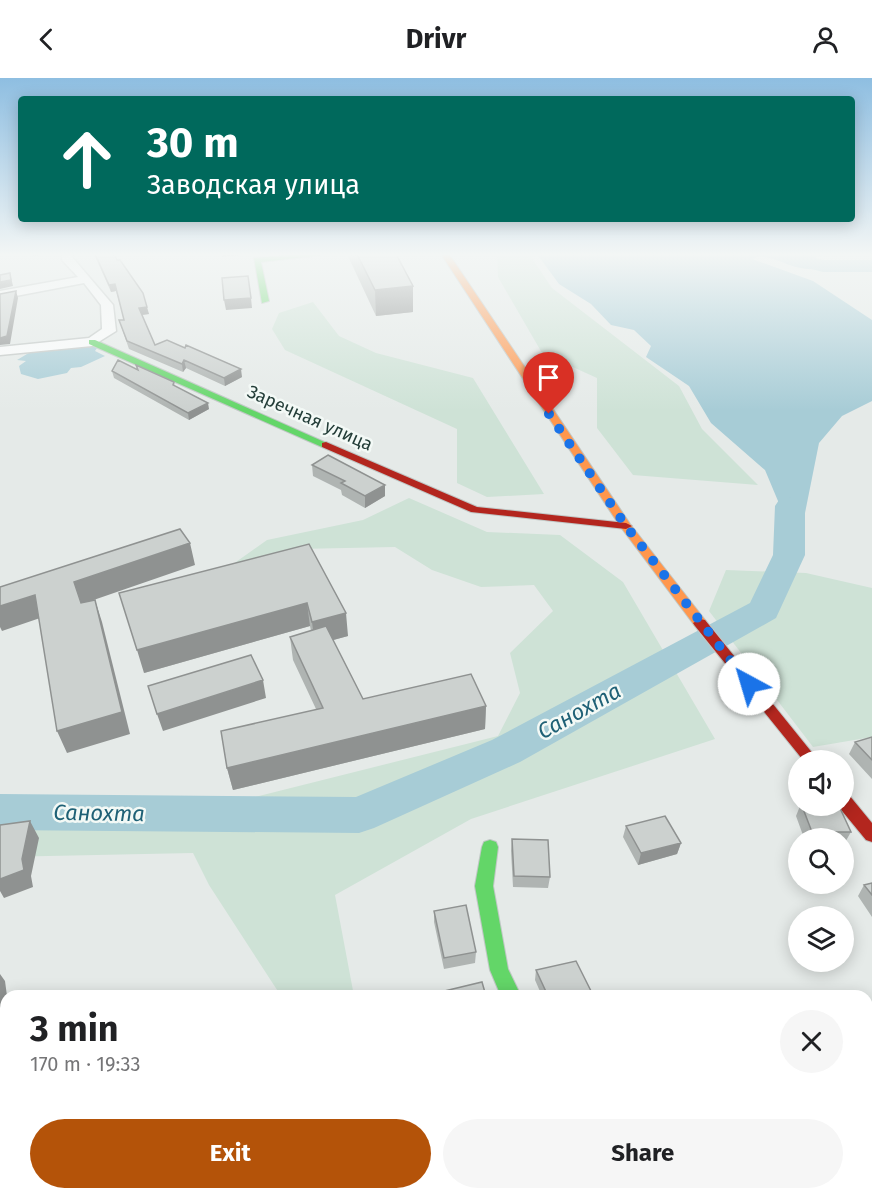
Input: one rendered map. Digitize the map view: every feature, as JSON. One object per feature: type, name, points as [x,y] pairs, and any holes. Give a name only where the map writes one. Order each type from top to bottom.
[{"type":"street","points":[[0,351],[92,342],[109,331],[107,306]]},
{"type":"street","points":[[480,306],[626,526],[696,618],[803,750]]},
{"type":"street","name":"Заречная улица","points":[[92,342],[475,510],[626,526]]},
{"type":"street","points":[[854,813],[872,835]]},
{"type":"street","points":[[490,847],[484,886],[499,970],[508,990]]},
{"type":"green space","points":[[300,306],[316,306],[339,336],[376,353],[473,378],[544,494],[487,497],[457,483],[457,429],[285,350],[272,329],[279,313]]},
{"type":"green space","points":[[515,306],[576,306],[679,386],[702,429],[758,485],[633,475],[597,428],[597,378],[542,353]]},
{"type":"green space","points":[[409,498],[487,532],[560,535],[623,582],[715,739],[471,819],[335,895],[353,990],[277,990],[209,885],[193,853],[0,857],[0,801],[223,805],[498,736],[520,693],[510,653],[553,611],[534,585],[481,587],[432,570],[395,547],[297,549],[215,577],[267,540],[363,520]]},
{"type":"green space","points":[[726,570],[806,573],[872,588],[872,737],[813,747],[709,611]]},
{"type":"water","points":[[593,306],[851,306],[872,320],[872,401],[842,416],[819,443],[804,518],[789,555],[778,501],[765,470],[711,423],[689,386],[646,357],[651,346],[634,330],[611,325]]},
{"type":"water","points":[[86,344],[97,348],[95,351],[105,356],[81,367],[71,368],[67,373],[38,379],[21,374],[19,366],[26,361],[17,360],[32,351]]},
{"type":"building","points":[[0,306],[13,306],[7,336],[0,338]]},
{"type":"building","points":[[121,306],[147,306],[139,308],[155,345],[167,340],[185,348],[186,345],[241,369],[224,378],[184,360],[182,364],[127,341],[119,320],[124,320]]},
{"type":"building","points":[[118,360],[138,370],[136,365],[174,382],[173,385],[208,403],[188,413],[112,371]]},
{"type":"building","points":[[328,455],[385,485],[365,496],[341,483],[345,481],[312,465]]},
{"type":"building","points":[[180,529],[190,543],[74,582],[81,603],[95,600],[122,712],[57,731],[35,595],[0,606],[0,587]]},
{"type":"building","points":[[309,544],[346,613],[312,622],[307,603],[137,650],[119,593]]},
{"type":"building","points":[[326,626],[363,699],[471,674],[486,706],[227,768],[221,731],[323,708],[290,637]]},
{"type":"building","points":[[251,655],[263,680],[157,714],[148,686]]},
{"type":"building","points":[[872,737],[872,760],[855,742]]},
{"type":"building","points":[[665,816],[681,843],[641,853],[626,826]]},
{"type":"building","points":[[806,816],[844,816],[849,828],[810,828]]},
{"type":"building","points":[[30,821],[22,859],[24,870],[0,879],[0,825]]},
{"type":"building","points":[[512,839],[548,840],[550,877],[514,876]]},
{"type":"building","points":[[872,883],[872,895],[864,885]]},
{"type":"building","points":[[466,905],[476,952],[444,958],[434,911]]},
{"type":"building","points":[[576,961],[590,990],[545,990],[536,970]]},
{"type":"building","points":[[482,982],[484,990],[449,990]]},
{"type":"waterway","name":"Санохта","points":[[0,812],[359,815],[506,751],[764,610],[789,555],[790,506]]},
{"type":"traffic: fast","points":[[92,342],[326,445]]},
{"type":"traffic: fast","points":[[490,847],[484,886],[499,970],[508,990]]},
{"type":"traffic: slow","points":[[480,306],[626,526],[700,623]]},
{"type":"traffic: jam","points":[[326,445],[475,510],[626,526]]},
{"type":"traffic: jam","points":[[700,623],[803,750]]},
{"type":"traffic: jam","points":[[854,813],[872,835]]},
{"type":"route","points":[[549,414],[626,526],[749,684]]}]
